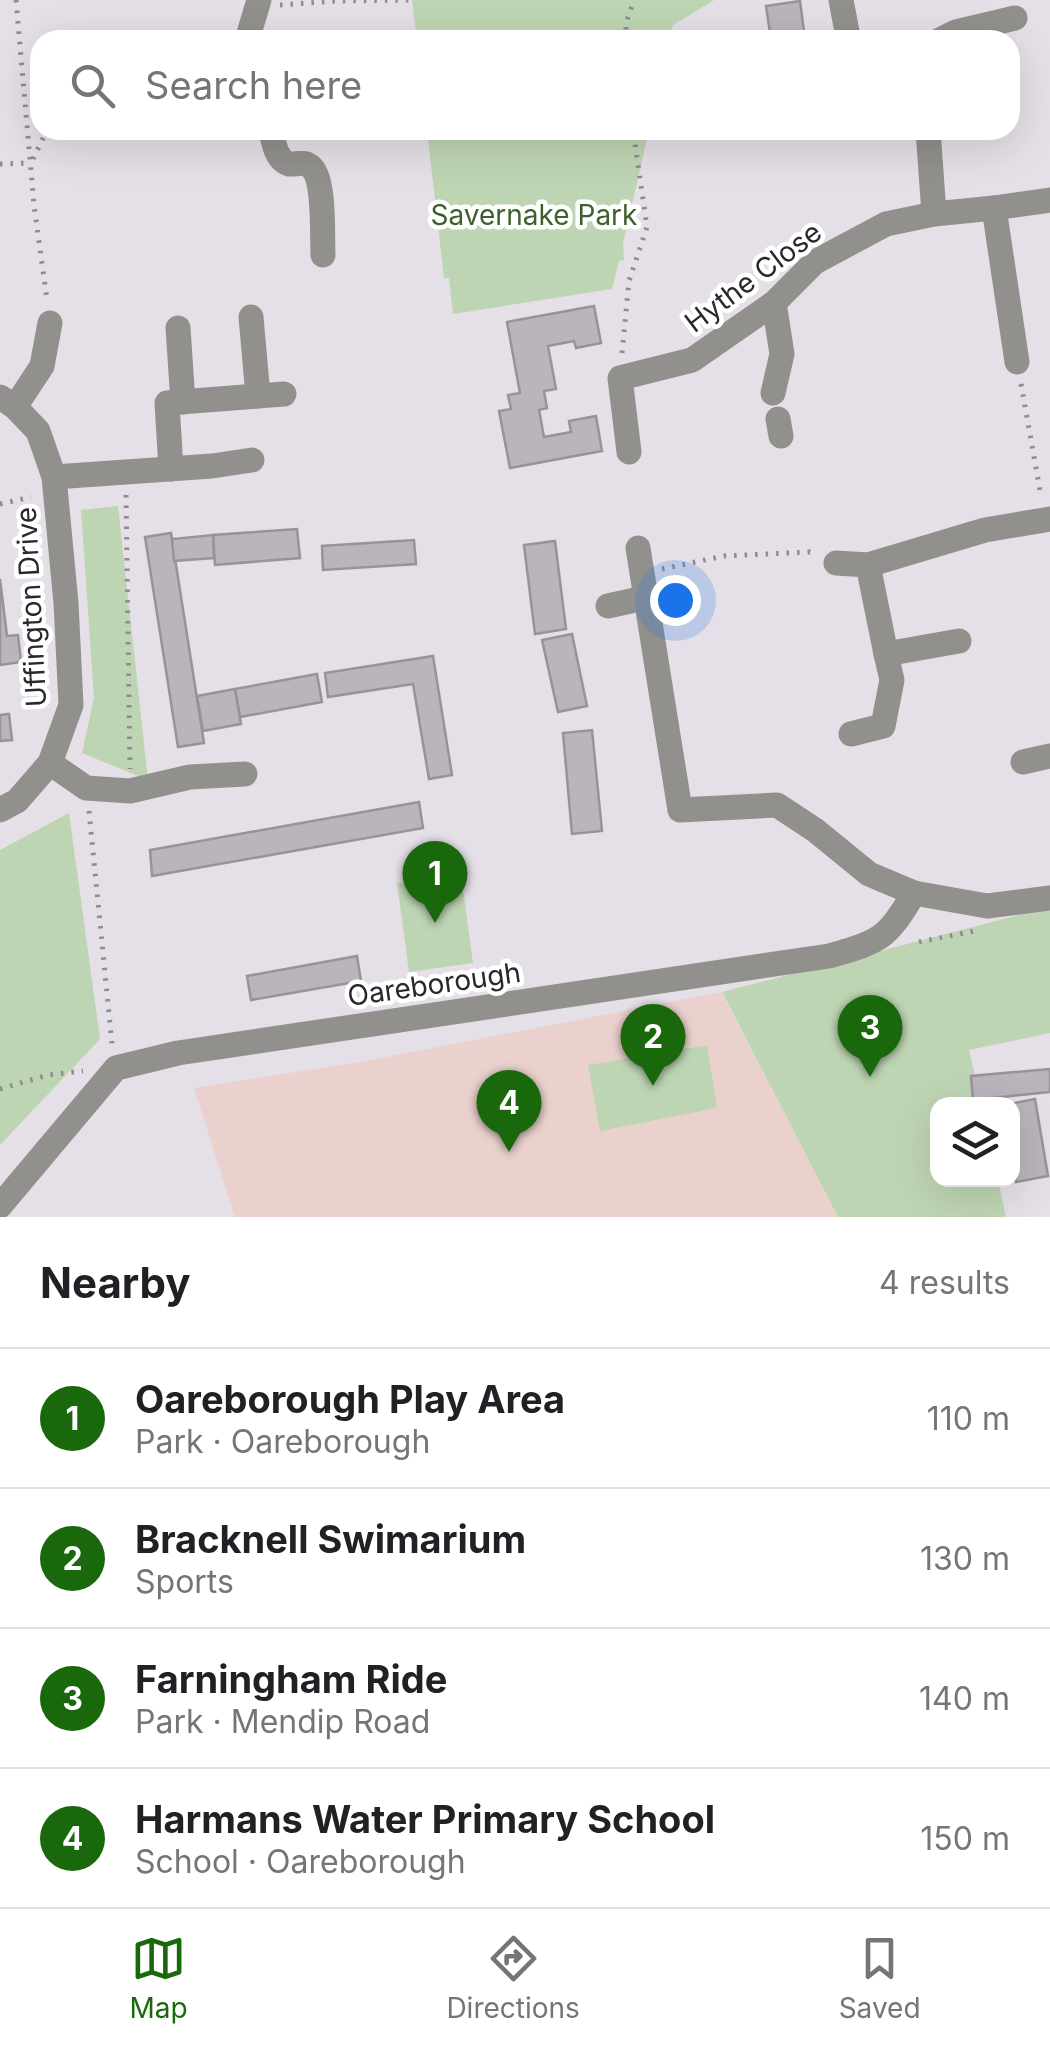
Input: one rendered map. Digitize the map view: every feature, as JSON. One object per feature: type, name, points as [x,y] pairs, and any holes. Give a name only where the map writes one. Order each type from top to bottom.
[{"type":"street","points":[[841,0],[846,30]]},
{"type":"street","points":[[250,30],[258,4]]},
{"type":"street","points":[[964,30],[1015,18]]},
{"type":"street","points":[[272,140],[280,158],[288,164],[306,164],[318,180],[324,255]]},
{"type":"street","points":[[929,140],[934,214]]},
{"type":"street","name":"Hythe Close","points":[[620,378],[692,360],[774,302],[815,262],[886,224],[1050,200]]},
{"type":"street","points":[[994,208],[1017,362]]},
{"type":"street","points":[[774,302],[782,354],[777,416]]},
{"type":"street","points":[[172,469],[166,403],[271,395],[250,317]]},
{"type":"street","points":[[7,402],[42,366],[50,323]]},
{"type":"street","points":[[178,328],[183,402]]},
{"type":"street","points":[[620,378],[629,452]]},
{"type":"street","name":"Uffington Drive","points":[[0,810],[16,801],[50,764],[71,706],[66,603],[38,432],[7,402]]},
{"type":"street","points":[[48,486],[124,472],[252,460]]},
{"type":"street","points":[[836,563],[868,565],[984,530],[1048,519]]},
{"type":"street","points":[[638,548],[680,810],[777,806],[815,830],[869,874],[914,893],[987,906],[1050,898]]},
{"type":"street","points":[[851,734],[883,726],[892,680],[868,565]]},
{"type":"street","points":[[608,606],[644,598]]},
{"type":"street","points":[[886,654],[959,641]]},
{"type":"street","points":[[1023,762],[1050,756]]},
{"type":"street","points":[[50,764],[86,788],[130,791],[190,778],[244,774]]},
{"type":"street","name":"Oareborough","points":[[0,1206],[116,1068],[178,1053],[829,956],[871,944],[893,928],[914,893]]},
{"type":"path","points":[[16,0],[34,205],[50,323]]},
{"type":"path","points":[[258,4],[413,0]]},
{"type":"path","points":[[626,30],[634,0]]},
{"type":"path","points":[[32,163],[42,140]]},
{"type":"path","points":[[620,378],[629,281],[647,226],[635,140]]},
{"type":"path","points":[[0,164],[32,163]]},
{"type":"path","points":[[1017,362],[1048,519]]},
{"type":"path","points":[[124,472],[130,791]]},
{"type":"path","points":[[0,504],[48,486]]},
{"type":"path","points":[[656,570],[724,556],[810,552],[836,563]]},
{"type":"path","points":[[86,788],[113,1048]]},
{"type":"path","points":[[0,1089],[48,1075],[86,1071]]},
{"type":"shaded area","points":[[721,992],[838,1217],[235,1217],[194,1088],[366,1061]]},
{"type":"green space","points":[[412,0],[714,0],[673,25],[672,30],[416,30]]},
{"type":"green space","name":"Savernake Park","points":[[428,140],[647,140],[623,244],[624,260],[619,261],[612,289],[453,314],[449,278],[444,278]]},
{"type":"green space","points":[[118,506],[148,780],[82,753],[94,698],[81,510]]},
{"type":"green space","points":[[69,813],[100,1039],[0,1145],[0,850]]},
{"type":"green space","points":[[461,875],[473,963],[409,972],[397,883]]},
{"type":"green space","points":[[1050,907],[1050,1033],[969,1050],[979,1097],[930,1097],[930,1187],[1000,1187],[1006,1217],[838,1217],[722,992]]},
{"type":"green space","points":[[707,1045],[717,1108],[600,1131],[588,1065]]},
{"type":"building","points":[[800,1],[804,30],[770,30],[766,6]]},
{"type":"building","points":[[594,306],[601,343],[576,348],[574,341],[548,346],[556,389],[544,391],[547,408],[539,410],[544,437],[571,432],[569,421],[596,416],[602,451],[510,468],[499,411],[511,409],[508,395],[520,393],[507,322]]},
{"type":"building","points":[[297,529],[300,558],[215,565],[213,535]]},
{"type":"building","points":[[171,533],[204,743],[178,747],[145,537]]},
{"type":"building","points":[[213,535],[214,558],[174,561],[172,539]]},
{"type":"building","points":[[414,540],[416,564],[323,570],[322,546]]},
{"type":"building","points":[[555,541],[566,629],[535,634],[524,545]]},
{"type":"building","points":[[0,579],[7,636],[18,635],[21,662],[0,665]]},
{"type":"building","points":[[572,634],[587,706],[558,712],[542,640]]},
{"type":"building","points":[[433,656],[452,775],[429,779],[413,684],[328,697],[325,673]]},
{"type":"building","points":[[317,674],[322,702],[240,717],[235,689]]},
{"type":"building","points":[[235,689],[241,724],[203,731],[197,696]]},
{"type":"building","points":[[9,714],[12,740],[0,741],[0,715]]},
{"type":"building","points":[[592,730],[602,831],[572,834],[563,733]]},
{"type":"building","points":[[419,802],[423,828],[152,876],[150,850]]},
{"type":"building","points":[[357,956],[361,981],[251,1000],[247,976]]},
{"type":"building","points":[[1050,1069],[1050,1092],[973,1097],[971,1076]]},
{"type":"building","points":[[1035,1099],[1048,1176],[1020,1181],[1020,1102]]},
{"type":"place","name":"Oareborough Play Area","points":[[435,923]]},
{"type":"place","name":"Farningham Ride","points":[[870,1077]]},
{"type":"place","name":"Bracknell Swimarium","points":[[653,1086]]},
{"type":"place","name":"Harmans Water Primary School","points":[[509,1152]]}]
